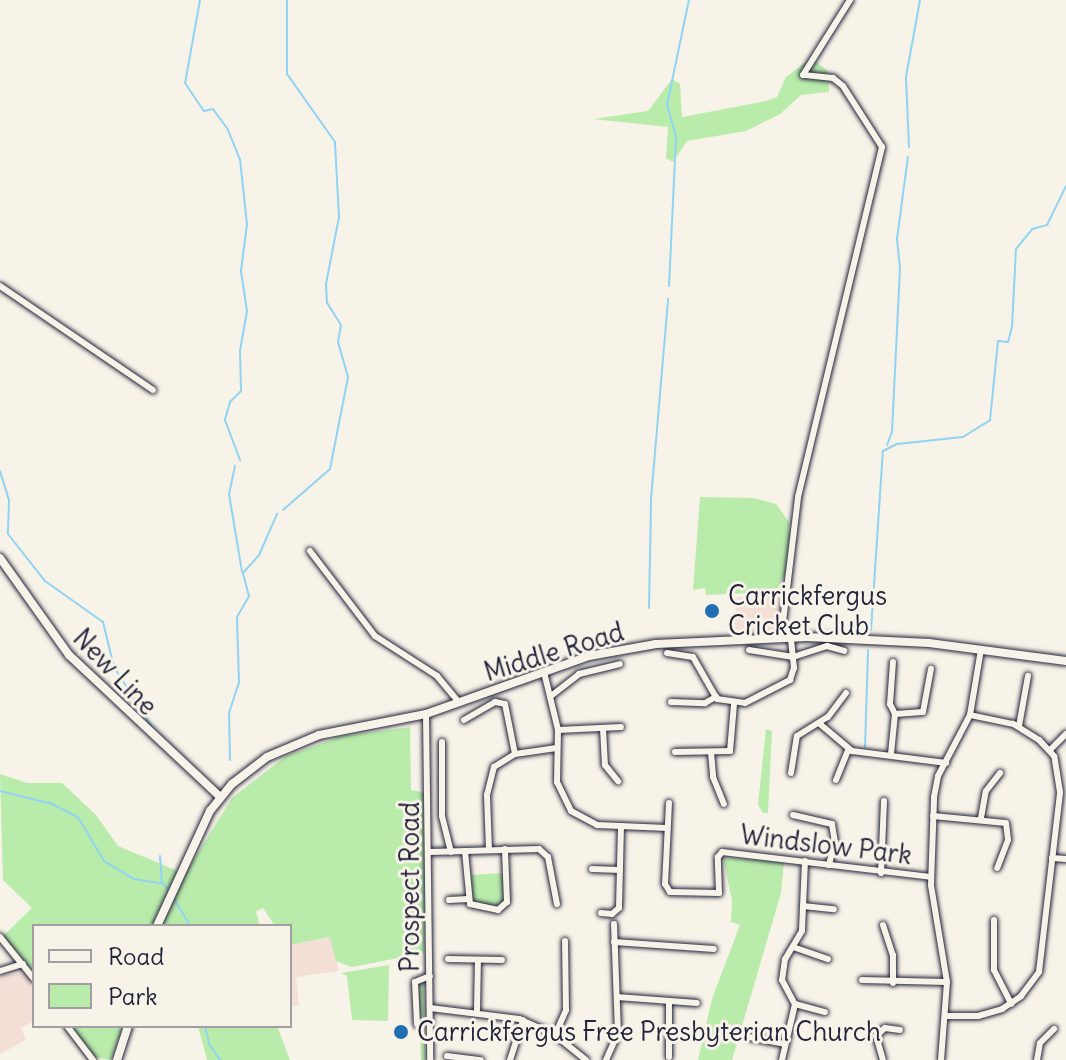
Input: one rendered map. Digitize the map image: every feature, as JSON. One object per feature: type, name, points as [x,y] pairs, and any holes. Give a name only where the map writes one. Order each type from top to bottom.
[{"type":"main road","name":"New Line","points":[[0,558],[69,655],[143,730],[220,797]]},
{"type":"main road","name":"Middle Road","points":[[158,924],[176,878],[220,797],[247,771],[301,741],[426,714],[544,672],[643,645],[786,638],[981,649],[1066,661]]},
{"type":"main road","points":[[117,1060],[127,1028]]},
{"type":"street","points":[[667,653],[695,658],[716,697],[734,704],[756,701],[784,686],[794,672],[793,657],[786,638],[798,497],[882,147],[843,86],[833,78],[802,74],[850,0]]},
{"type":"street","points":[[0,286],[153,390]]},
{"type":"street","points":[[310,551],[375,636],[437,676],[460,703]]},
{"type":"street","points":[[749,650],[793,657],[827,646],[844,651]]},
{"type":"street","points":[[941,1060],[947,1016],[947,982],[931,877],[936,784],[970,715],[981,649]]},
{"type":"street","points":[[891,754],[895,714],[890,704],[893,662]]},
{"type":"street","points":[[551,696],[579,674],[620,664]]},
{"type":"street","points":[[895,714],[923,712],[931,669]]},
{"type":"street","points":[[544,672],[558,730],[558,785],[571,811],[589,824],[667,828],[669,803]]},
{"type":"street","points":[[1019,726],[1028,676]]},
{"type":"street","points":[[791,773],[794,741],[820,724],[846,693]]},
{"type":"street","points":[[671,702],[705,703],[716,697]]},
{"type":"street","points":[[464,720],[492,703],[505,704],[515,754]]},
{"type":"street","points":[[675,752],[731,749],[734,704]]},
{"type":"street","name":"Prospect Road","points":[[426,714],[430,852],[430,1060]]},
{"type":"street","points":[[947,1016],[982,1016],[1011,1004],[1042,965],[1060,784],[1050,750],[1019,726],[970,715]]},
{"type":"street","points":[[820,724],[848,750],[946,763]]},
{"type":"street","points":[[558,730],[621,727]]},
{"type":"street","points":[[603,728],[605,765],[618,781]]},
{"type":"street","points":[[1050,750],[1066,734]]},
{"type":"street","points":[[442,742],[442,814],[451,852]]},
{"type":"street","points":[[489,850],[489,778],[496,764],[515,754],[557,748]]},
{"type":"street","points":[[836,780],[848,750]]},
{"type":"street","points":[[711,752],[713,777],[724,804]]},
{"type":"street","points":[[981,818],[985,793],[1000,773]]},
{"type":"street","points":[[881,873],[884,801]]},
{"type":"street","points":[[793,815],[832,824],[835,838],[829,865]]},
{"type":"street","points":[[933,816],[981,818],[1010,827],[997,868]]},
{"type":"street","points":[[601,913],[619,910],[621,826]]},
{"type":"street","name":"Windslow Park","points":[[667,828],[669,892],[719,893],[718,855],[805,861],[931,877]]},
{"type":"street","points":[[430,852],[505,849],[544,852],[557,904]]},
{"type":"street","points":[[465,851],[468,899],[474,908],[504,907],[505,849]]},
{"type":"street","points":[[1052,858],[1066,859]]},
{"type":"street","points":[[782,1060],[795,1004],[782,980],[802,931],[805,861]]},
{"type":"street","points":[[592,869],[620,870]]},
{"type":"street","points":[[449,900],[468,899]]},
{"type":"street","points":[[803,906],[834,909]]},
{"type":"street","points":[[994,920],[994,970],[1011,1004]]},
{"type":"street","points":[[606,1060],[617,1040],[614,924]]},
{"type":"street","points":[[883,925],[893,955],[893,983]]},
{"type":"street","points":[[0,937],[32,976]]},
{"type":"street","points":[[555,1035],[566,1007],[565,941]]},
{"type":"street","points":[[614,942],[714,949]]},
{"type":"street","points":[[793,947],[828,959]]},
{"type":"street","points":[[448,959],[502,960]]},
{"type":"street","points":[[477,1010],[478,960]]},
{"type":"street","points":[[0,971],[23,964]]},
{"type":"street","points":[[417,1024],[415,982],[430,976]]},
{"type":"street","points":[[862,980],[947,982]]},
{"type":"street","points":[[617,997],[697,1003]]},
{"type":"street","points":[[669,1001],[669,1057]]},
{"type":"street","points":[[795,1004],[825,1012]]},
{"type":"street","points":[[430,1008],[477,1010],[523,1020],[555,1035],[586,1060]]},
{"type":"street","points":[[510,1060],[523,1020]]},
{"type":"street","points":[[68,1028],[93,1060]]},
{"type":"street","points":[[883,1060],[876,1036],[885,1028],[900,1030]]},
{"type":"street","points":[[1037,1060],[1040,1043],[1054,1029]]},
{"type":"street","points":[[749,1037],[784,1044]]},
{"type":"street","points":[[451,1058],[481,1060]]},
{"type":"shaded area","points":[[784,595],[780,633],[733,636],[737,597]]},
{"type":"shaded area","points":[[331,937],[339,971],[296,977],[299,1005],[292,1007],[292,945]]},
{"type":"shaded area","points":[[26,973],[32,980],[32,1022],[21,1028],[26,1040],[0,1054],[0,975]]},
{"type":"green space","points":[[811,58],[828,71],[829,92],[801,95],[780,114],[746,131],[687,141],[673,162],[666,158],[668,127],[593,119],[648,111],[672,79],[680,84],[682,117],[766,101],[777,97],[786,77]]},
{"type":"green space","points":[[700,497],[754,498],[776,504],[789,522],[790,548],[786,573],[775,592],[706,595],[705,588],[693,590]]},
{"type":"green space","points":[[410,727],[411,790],[426,793],[424,953],[352,967],[336,961],[330,937],[292,945],[292,924],[274,924],[263,908],[256,911],[259,924],[32,924],[32,970],[2,937],[32,908],[3,880],[0,774],[27,783],[62,783],[96,815],[118,846],[185,874],[232,798],[286,756],[342,736]]},
{"type":"green space","points":[[766,729],[772,731],[768,813],[763,813],[758,805]]},
{"type":"green space","points":[[723,858],[784,862],[781,893],[732,1060],[698,1060],[712,999],[740,925],[731,922],[732,900]]},
{"type":"green space","points":[[504,873],[505,902],[500,907],[471,903],[468,875]]},
{"type":"green space","points":[[389,965],[388,1021],[352,1020],[347,976],[341,973]]},
{"type":"green space","points":[[424,980],[425,1060],[421,1060],[418,984]]},
{"type":"green space","points":[[73,1028],[122,1028],[111,1060],[95,1057]]},
{"type":"green space","points":[[199,1028],[278,1028],[290,1060],[207,1060]]},
{"type":"waterway","points":[[200,0],[185,83],[204,111],[213,109],[228,130],[240,159],[247,224],[241,271],[247,311],[240,350],[241,391],[230,402],[225,420],[240,460]]},
{"type":"waterway","points":[[283,510],[330,469],[348,377],[338,342],[341,325],[327,303],[326,284],[339,217],[335,142],[287,74],[287,0]]},
{"type":"waterway","points":[[669,286],[676,136],[667,105],[689,0]]},
{"type":"waterway","points":[[909,147],[906,77],[920,0]]},
{"type":"waterway","points":[[887,445],[892,432],[900,268],[897,239],[908,157]]},
{"type":"waterway","points":[[871,630],[883,451],[897,444],[963,437],[990,420],[998,341],[1008,342],[1012,327],[1016,249],[1032,229],[1047,225],[1066,186]]},
{"type":"waterway","points":[[649,608],[651,499],[668,299]]},
{"type":"waterway","points":[[235,466],[229,494],[242,572]]},
{"type":"waterway","points":[[0,471],[9,501],[8,534],[45,581],[103,622],[114,667],[152,727]]},
{"type":"waterway","points":[[230,760],[229,713],[239,682],[237,617],[249,596],[243,573],[259,555],[277,514]]},
{"type":"waterway","points":[[865,747],[868,650]]},
{"type":"waterway","points":[[0,791],[52,804],[78,817],[104,861],[134,879],[164,884],[168,890]]},
{"type":"waterway","points":[[160,856],[162,883]]},
{"type":"waterway","points":[[174,899],[189,924]]},
{"type":"waterway","points":[[205,1028],[209,1044],[220,1060]]},
{"type":"place","name":"Carrickfergus Cricket Club","points":[[712,611]]},
{"type":"place","name":"Carrickfergus Free Presbyterian Church","points":[[401,1032]]}]
